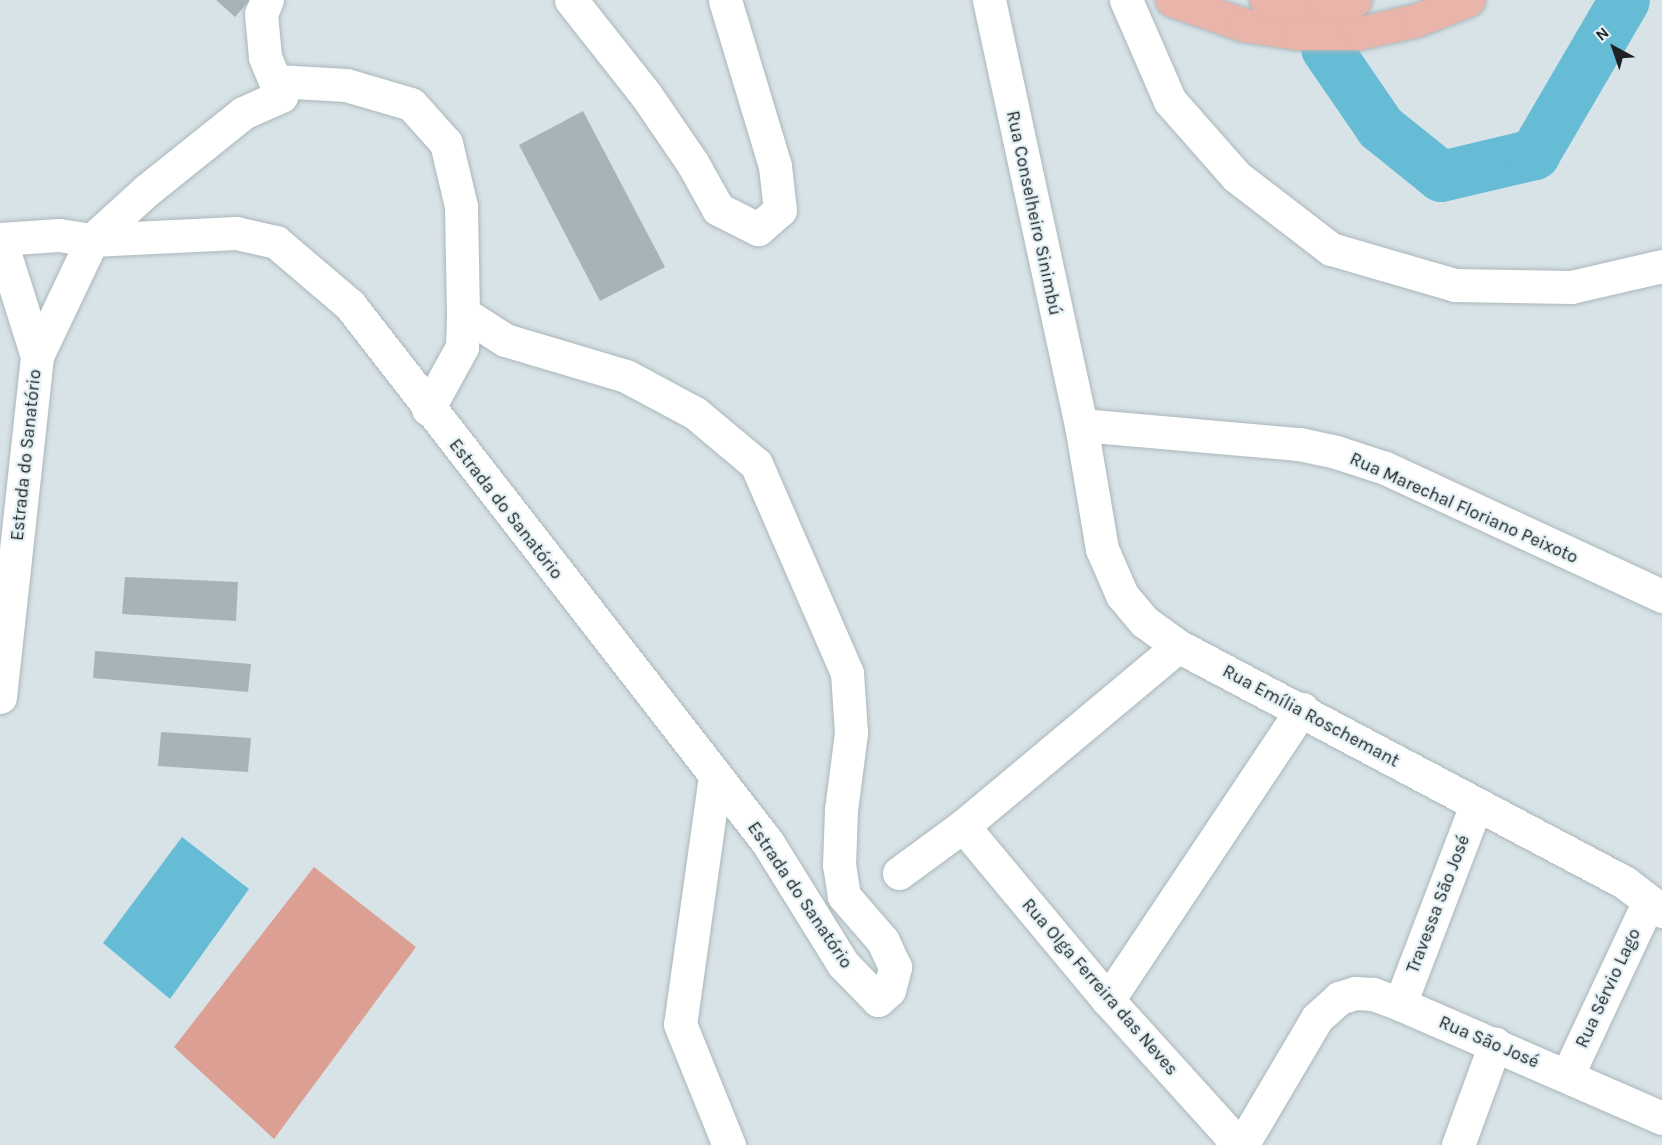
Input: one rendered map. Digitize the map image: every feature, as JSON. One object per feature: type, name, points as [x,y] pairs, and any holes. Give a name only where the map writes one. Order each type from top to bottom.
[{"type":"main road","points":[[1172,0],[1244,25],[1299,33],[1359,33],[1417,20],[1468,0]]},
{"type":"main road","points":[[1266,0],[1328,4],[1355,0]]},
{"type":"street","points":[[267,0],[261,14],[265,57],[276,81],[346,85],[411,104],[447,143],[461,206],[462,347],[428,409]]},
{"type":"street","points":[[571,0],[646,95],[718,209],[758,229],[780,210],[775,166],[725,0]]},
{"type":"street","name":"Rua Conselheiro Sinimbú","points":[[989,0],[1081,425]]},
{"type":"street","points":[[1126,0],[1170,101],[1237,177],[1331,249],[1455,285],[1571,287],[1662,266]]},
{"type":"street","name":"Estrada do Sanatório","points":[[0,696],[37,356],[92,240],[147,190],[243,113],[281,96],[276,81]]},
{"type":"street","name":"Estrada do Sanatório","points":[[37,356],[0,239],[59,235],[92,240],[236,233],[276,242],[350,304],[428,409],[768,843],[843,964],[878,1000],[889,990],[895,968],[883,941],[844,896],[839,865],[841,810],[851,733],[847,673],[756,464],[695,413],[626,376],[505,340],[463,313]]},
{"type":"street","name":"Rua Marechal Floriano Peixoto","points":[[1081,425],[1299,444],[1336,452],[1385,468],[1662,596]]},
{"type":"street","name":"Rua Emília Roschemant","points":[[1081,425],[1102,549],[1110,574],[1145,622],[1178,646],[1624,882],[1655,906]]},
{"type":"street","points":[[899,873],[963,826],[1178,646]]},
{"type":"street","points":[[1108,1000],[1302,710]]},
{"type":"street","points":[[716,776],[680,1023],[729,1145]]},
{"type":"street","name":"Travessa São José","points":[[1401,1004],[1476,805]]},
{"type":"street","name":"Rua Olga Ferreira das Neves","points":[[963,826],[1108,1000],[1240,1145],[1317,1018]]},
{"type":"street","name":"Rua Sérvio Lago","points":[[1567,1076],[1655,906]]},
{"type":"street","name":"Rua São José","points":[[1317,1018],[1339,998],[1355,993],[1373,994],[1495,1044],[1662,1118]]},
{"type":"street","points":[[1458,1145],[1495,1044]]},
{"type":"shaded area","points":[[314,867],[416,947],[274,1139],[174,1047]]},
{"type":"water","points":[[182,837],[249,889],[170,999],[103,943]]},
{"type":"building","points":[[216,0],[250,0],[235,17]]},
{"type":"building","points":[[583,111],[665,267],[600,301],[519,145]]},
{"type":"building","points":[[125,577],[238,582],[236,621],[122,614]]},
{"type":"building","points":[[95,651],[251,664],[248,692],[93,678]]},
{"type":"building","points":[[161,732],[251,738],[248,772],[158,766]]},
{"type":"waterway","points":[[1326,48],[1380,127],[1441,176],[1534,154],[1624,0]]}]
